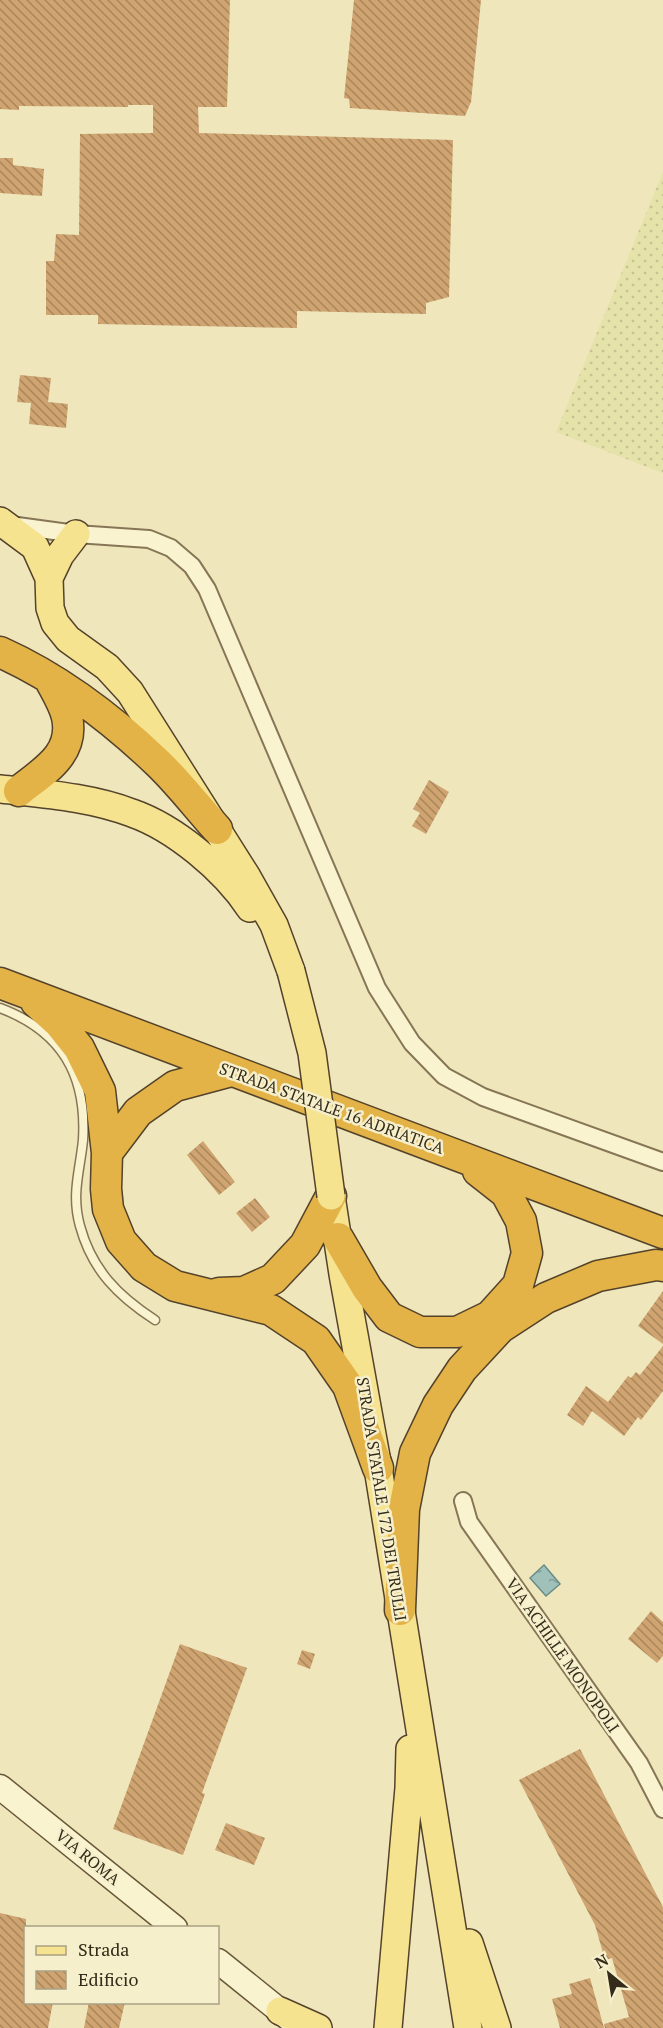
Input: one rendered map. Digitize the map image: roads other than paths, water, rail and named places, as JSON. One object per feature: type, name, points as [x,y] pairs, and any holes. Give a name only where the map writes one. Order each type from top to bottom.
[{"type":"highway","points":[[0,652],[20,660],[101,713],[159,764],[217,829]]},
{"type":"highway","points":[[9,790],[53,764],[68,743],[67,717],[49,678]]},
{"type":"highway","points":[[0,963],[72,995]]},
{"type":"highway","name":"STRADA STATALE 16 ADRIATICA","points":[[0,968],[663,1216]]},
{"type":"highway","points":[[14,989],[59,1023],[79,1048],[100,1091],[107,1153],[108,1209],[120,1241],[144,1267],[175,1286],[271,1310],[316,1340],[348,1386],[378,1468]]},
{"type":"highway","name":"STRADA STATALE 16 ADRIATICA","points":[[14,989],[663,1233]]},
{"type":"highway","points":[[107,1153],[138,1112],[175,1086],[231,1071]]},
{"type":"highway","points":[[338,1238],[367,1288],[389,1317],[420,1332],[457,1332],[489,1316],[518,1285],[527,1253],[521,1221],[506,1193],[450,1151]]},
{"type":"highway","points":[[204,1294],[244,1292],[273,1279],[305,1245],[331,1196]]},
{"type":"highway","points":[[400,1610],[404,1509],[415,1453],[438,1405],[462,1369],[500,1328],[546,1298],[598,1276],[663,1266]]},
{"type":"main road","points":[[2,523],[35,547],[49,578],[50,608],[55,623],[68,639],[107,667],[130,692],[247,877],[274,925],[291,971]]},
{"type":"main road","points":[[49,578],[60,555],[76,534]]},
{"type":"main road","points":[[9,790],[72,798],[133,813],[184,840],[216,868],[243,898],[291,971]]},
{"type":"main road","name":"STRADA STATALE 172 DEI TRULLI","points":[[291,971],[312,1053],[331,1196],[378,1468],[468,2028]]},
{"type":"main road","points":[[383,2022],[409,1788],[413,1688]]},
{"type":"main road","points":[[433,1812],[476,1968],[497,2028]]},
{"type":"main road","points":[[287,2020],[318,2028]]},
{"type":"street","points":[[2,523],[76,534],[149,540],[171,548],[192,566],[207,589],[377,988],[412,1043],[444,1076],[483,1097],[663,1162]]},
{"type":"street","name":"VIA ACHILLE MONOPOLI","points":[[463,1502],[469,1522],[639,1763],[663,1809]]},
{"type":"street","name":"VIA ROMA","points":[[0,1787],[173,1926]]},
{"type":"street","points":[[219,1962],[287,2020],[301,2028]]},
{"type":"lane","points":[[0,1008],[17,1014],[48,1034],[65,1054],[76,1079],[83,1109],[82,1141],[75,1184],[79,1224],[89,1254],[112,1287],[155,1320]]},
{"type":"water","points":[[544,1565],[560,1584],[546,1596],[530,1578]]}]
